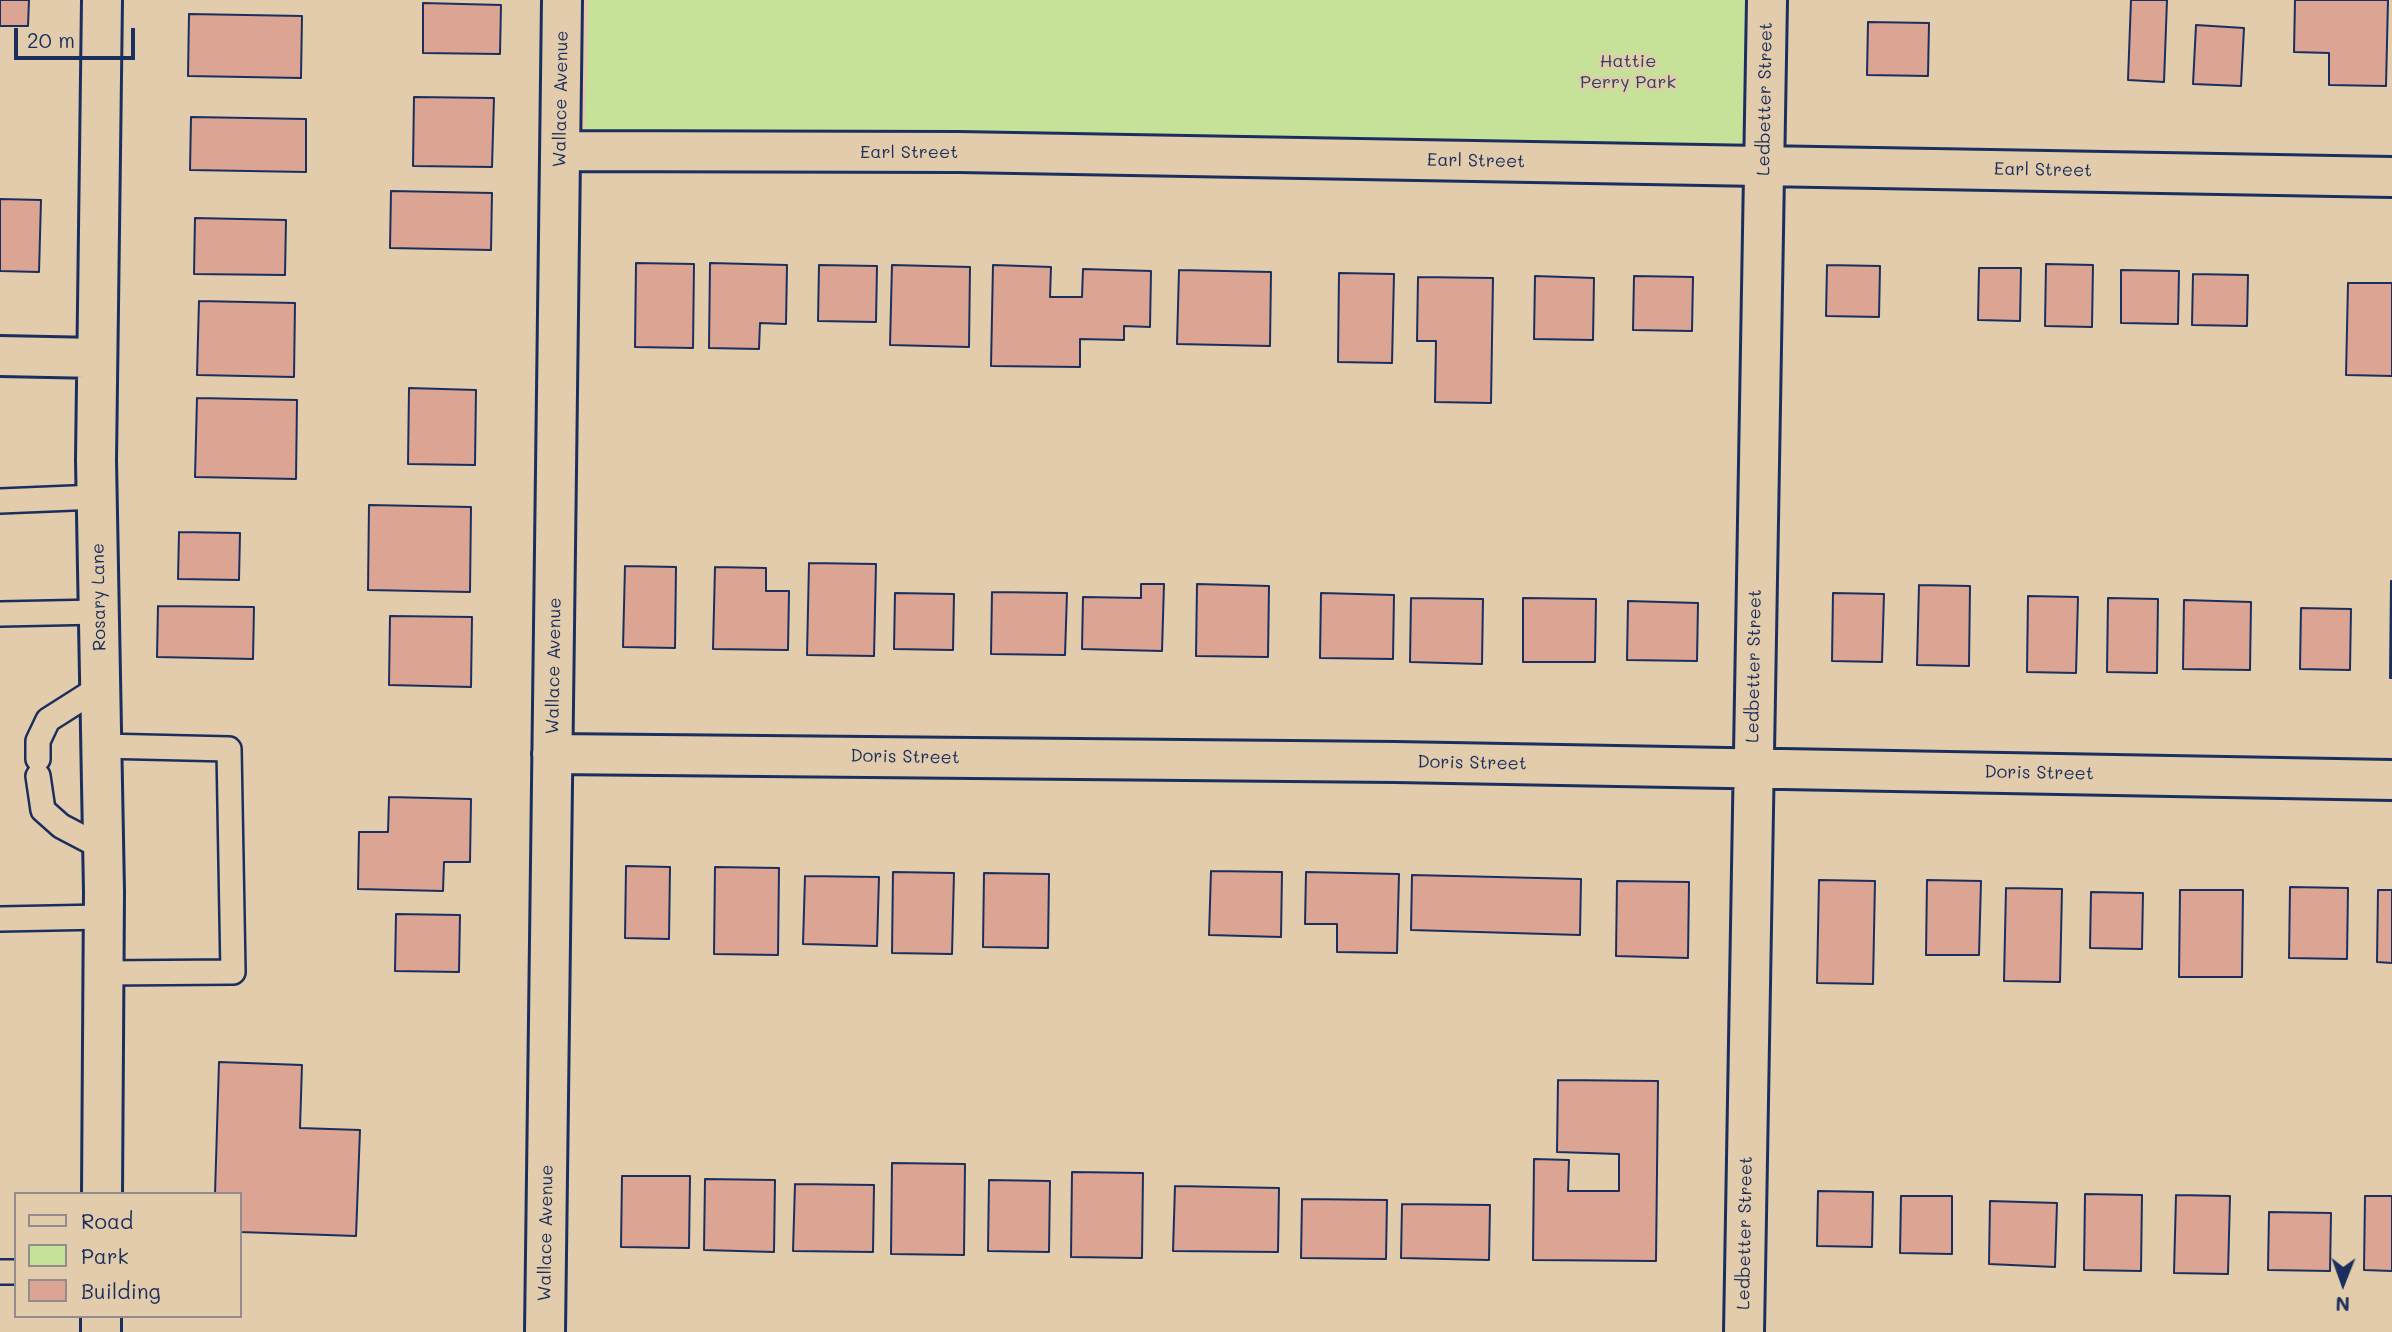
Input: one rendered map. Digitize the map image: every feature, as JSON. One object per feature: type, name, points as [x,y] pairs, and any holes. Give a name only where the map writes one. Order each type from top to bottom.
[{"type":"street","name":"Rosary Lane","points":[[102,0],[97,497],[103,848],[102,1192]]},
{"type":"street","name":"Wallace Avenue","points":[[545,1332],[562,0]]},
{"type":"street","name":"Ledbetter Street","points":[[1744,1332],[1751,768],[1767,0]]},
{"type":"street","name":"Earl Street","points":[[560,151],[958,152],[2392,177]]},
{"type":"street","points":[[0,356],[97,358]]},
{"type":"street","name":"Doris Street","points":[[552,754],[1751,768],[2392,780]]},
{"type":"lane","points":[[0,500],[97,497]]},
{"type":"lane","points":[[0,614],[99,612]]},
{"type":"lane","points":[[100,687],[48,720],[38,741],[38,767],[43,810],[61,827],[103,848]]},
{"type":"lane","points":[[101,746],[229,749],[233,972],[103,974]]},
{"type":"lane","points":[[0,919],[103,917]]},
{"type":"green space","name":"Hattie Perry Park","points":[[589,0],[1745,0],[1742,145],[585,133]]},
{"type":"building","points":[[0,0],[29,0],[28,26],[0,26]]},
{"type":"building","points":[[2131,0],[2167,0],[2164,82],[2128,80]]},
{"type":"building","points":[[2295,0],[2388,0],[2386,86],[2329,85],[2329,53],[2294,52]]},
{"type":"building","points":[[423,3],[501,5],[500,54],[423,53]]},
{"type":"building","points":[[189,14],[302,16],[301,78],[188,76]]},
{"type":"building","points":[[1868,22],[1929,23],[1928,76],[1867,75]]},
{"type":"building","points":[[2196,25],[2244,28],[2241,86],[2193,84]]},
{"type":"building","points":[[414,97],[494,98],[492,167],[413,166]]},
{"type":"building","points":[[191,117],[306,119],[306,172],[190,170]]},
{"type":"building","points":[[391,191],[492,193],[491,250],[390,248]]},
{"type":"building","points":[[0,199],[41,200],[39,272],[0,271]]},
{"type":"building","points":[[195,218],[286,220],[285,275],[194,274]]},
{"type":"building","points":[[636,263],[694,264],[693,348],[635,347]]},
{"type":"building","points":[[710,263],[787,265],[786,324],[760,323],[759,349],[709,348]]},
{"type":"building","points":[[2046,264],[2093,265],[2092,327],[2045,326]]},
{"type":"building","points":[[819,265],[877,266],[876,322],[818,321]]},
{"type":"building","points":[[892,265],[970,267],[969,347],[890,345]]},
{"type":"building","points":[[993,265],[1051,267],[1050,297],[1082,297],[1083,269],[1151,271],[1150,327],[1124,326],[1124,340],[1080,339],[1080,367],[991,366]]},
{"type":"building","points":[[1827,265],[1880,266],[1879,317],[1826,316]]},
{"type":"building","points":[[1979,268],[2021,268],[2020,321],[1978,320]]},
{"type":"building","points":[[1179,270],[1271,272],[1270,346],[1177,344]]},
{"type":"building","points":[[2121,270],[2179,271],[2178,324],[2121,323]]},
{"type":"building","points":[[1339,273],[1394,274],[1392,363],[1338,362]]},
{"type":"building","points":[[2193,274],[2248,275],[2247,326],[2192,325]]},
{"type":"building","points":[[1535,276],[1594,278],[1593,340],[1534,339]]},
{"type":"building","points":[[1634,276],[1693,277],[1692,331],[1633,330]]},
{"type":"building","points":[[1418,277],[1493,278],[1491,403],[1435,402],[1436,341],[1417,341]]},
{"type":"building","points":[[2348,283],[2392,283],[2392,376],[2346,375]]},
{"type":"building","points":[[199,301],[295,303],[294,377],[197,375]]},
{"type":"building","points":[[409,388],[476,390],[475,465],[408,464]]},
{"type":"building","points":[[197,398],[297,400],[296,479],[195,477]]},
{"type":"building","points":[[369,505],[471,507],[470,592],[368,590]]},
{"type":"building","points":[[179,532],[240,533],[239,580],[178,579]]},
{"type":"building","points":[[809,563],[876,564],[874,656],[807,655]]},
{"type":"building","points":[[625,566],[676,567],[675,648],[623,647]]},
{"type":"building","points":[[715,567],[766,568],[766,591],[789,591],[788,650],[713,649]]},
{"type":"building","points":[[2391,581],[2392,678],[2390,678]]},
{"type":"building","points":[[1141,584],[1164,584],[1162,651],[1082,649],[1083,597],[1141,598]]},
{"type":"building","points":[[1197,584],[1269,586],[1268,657],[1196,656]]},
{"type":"building","points":[[1919,585],[1970,586],[1969,666],[1917,665]]},
{"type":"building","points":[[992,592],[1067,593],[1065,655],[991,654]]},
{"type":"building","points":[[895,593],[954,594],[953,650],[894,649]]},
{"type":"building","points":[[1321,593],[1394,595],[1393,659],[1320,658]]},
{"type":"building","points":[[1833,593],[1884,594],[1882,662],[1832,661]]},
{"type":"building","points":[[2028,596],[2078,597],[2076,673],[2027,672]]},
{"type":"building","points":[[1411,598],[1483,599],[1482,664],[1410,662]]},
{"type":"building","points":[[1523,598],[1596,599],[1595,662],[1523,662]]},
{"type":"building","points":[[2108,598],[2158,599],[2157,673],[2107,672]]},
{"type":"building","points":[[2184,600],[2251,602],[2250,670],[2183,669]]},
{"type":"building","points":[[1628,601],[1698,603],[1697,661],[1627,660]]},
{"type":"building","points":[[158,606],[254,607],[253,659],[157,657]]},
{"type":"building","points":[[2301,608],[2351,609],[2350,670],[2300,669]]},
{"type":"building","points":[[390,616],[472,617],[471,687],[389,685]]},
{"type":"building","points":[[389,797],[471,799],[470,862],[444,862],[443,891],[358,889],[359,832],[388,832]]},
{"type":"building","points":[[626,866],[670,867],[669,939],[625,938]]},
{"type":"building","points":[[715,867],[779,868],[778,955],[714,954]]},
{"type":"building","points":[[1211,871],[1282,872],[1281,937],[1209,935]]},
{"type":"building","points":[[893,872],[954,873],[952,954],[892,953]]},
{"type":"building","points":[[1306,872],[1399,874],[1397,953],[1337,952],[1337,924],[1305,924]]},
{"type":"building","points":[[984,873],[1049,874],[1048,948],[983,947]]},
{"type":"building","points":[[1412,875],[1581,879],[1580,935],[1411,930]]},
{"type":"building","points":[[805,876],[879,877],[877,946],[803,944]]},
{"type":"building","points":[[1819,880],[1875,881],[1873,984],[1817,983]]},
{"type":"building","points":[[1927,880],[1981,881],[1979,955],[1926,955]]},
{"type":"building","points":[[1617,881],[1689,882],[1688,958],[1616,956]]},
{"type":"building","points":[[2290,887],[2348,888],[2347,959],[2289,958]]},
{"type":"building","points":[[2006,888],[2062,889],[2060,982],[2004,981]]},
{"type":"building","points":[[2180,890],[2243,890],[2242,977],[2179,977]]},
{"type":"building","points":[[2378,890],[2392,890],[2392,963],[2377,962]]},
{"type":"building","points":[[2091,892],[2143,893],[2142,949],[2090,948]]},
{"type":"building","points":[[396,914],[460,915],[459,972],[395,971]]},
{"type":"building","points":[[219,1062],[302,1065],[300,1128],[360,1130],[356,1236],[242,1232],[242,1192],[215,1192]]},
{"type":"building","points":[[1558,1080],[1658,1081],[1656,1261],[1533,1260],[1534,1159],[1569,1160],[1568,1191],[1619,1191],[1619,1154],[1557,1152]]},
{"type":"building","points":[[892,1163],[965,1164],[964,1255],[891,1254]]},
{"type":"building","points":[[1072,1172],[1143,1173],[1142,1258],[1071,1257]]},
{"type":"building","points":[[622,1176],[690,1176],[689,1248],[621,1247]]},
{"type":"building","points":[[705,1179],[775,1180],[774,1252],[704,1250]]},
{"type":"building","points":[[989,1180],[1050,1181],[1049,1252],[988,1251]]},
{"type":"building","points":[[795,1184],[874,1185],[873,1252],[793,1251]]},
{"type":"building","points":[[1175,1186],[1279,1188],[1278,1252],[1173,1251]]},
{"type":"building","points":[[1818,1191],[1873,1192],[1872,1247],[1817,1246]]},
{"type":"building","points":[[2085,1194],[2142,1195],[2141,1271],[2084,1270]]},
{"type":"building","points":[[2176,1195],[2230,1196],[2228,1274],[2174,1273]]},
{"type":"building","points":[[1901,1196],[1952,1196],[1952,1254],[1900,1253]]},
{"type":"building","points":[[2365,1196],[2392,1196],[2392,1271],[2364,1270]]},
{"type":"building","points":[[1302,1199],[1387,1200],[1386,1259],[1301,1258]]},
{"type":"building","points":[[1990,1201],[2057,1203],[2055,1267],[1989,1264]]},
{"type":"building","points":[[1402,1204],[1490,1205],[1489,1260],[1401,1258]]},
{"type":"building","points":[[2269,1212],[2331,1213],[2330,1271],[2268,1270]]}]
